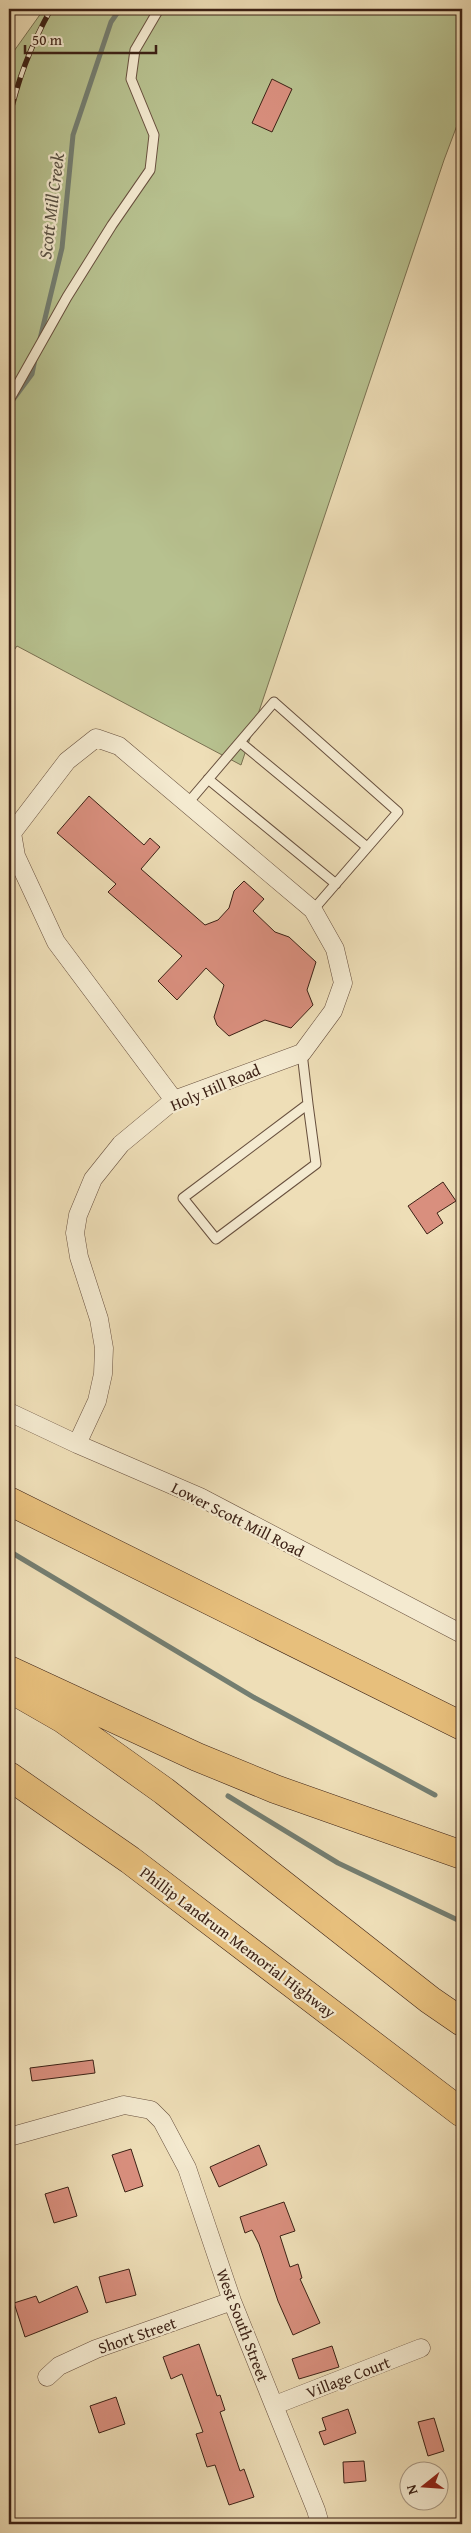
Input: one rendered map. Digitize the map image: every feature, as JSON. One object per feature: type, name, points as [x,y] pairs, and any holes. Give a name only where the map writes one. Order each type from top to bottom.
[{"type":"highway","points":[[9,1501],[174,1582],[412,1703],[462,1726]]},
{"type":"highway","points":[[9,1670],[198,1757],[275,1789],[462,1855]]},
{"type":"highway","points":[[9,1688],[63,1719],[164,1791],[430,2000],[462,2022]]},
{"type":"highway","points":[[412,1703],[462,1734]]},
{"type":"highway","name":"Phillip Landrum Memorial Highway","points":[[9,1776],[130,1860],[462,2113]]},
{"type":"street","points":[[174,1100],[56,942],[16,856],[12,833],[67,761],[96,738],[120,746],[313,910],[335,949],[343,984],[333,1012],[302,1052]]},
{"type":"street","name":"Holy Hill Road","points":[[77,1444],[97,1400],[103,1374],[104,1348],[99,1319],[79,1257],[75,1233],[78,1215],[93,1179],[105,1162],[128,1138],[174,1100],[302,1052]]},
{"type":"street","name":"Lower Scott Mill Road","points":[[9,1412],[77,1444],[200,1497],[462,1634]]},
{"type":"street","name":"West South Street","points":[[9,2137],[124,2106],[151,2110],[162,2120],[187,2168],[232,2301],[275,2405],[320,2524]]},
{"type":"street","name":"Short Street","points":[[47,2377],[59,2366],[96,2349],[232,2301]]},
{"type":"street","name":"Village Court","points":[[275,2405],[421,2348]]},
{"type":"lane","points":[[9,400],[67,297],[112,225],[150,170],[154,136],[131,80],[135,50],[159,9]]},
{"type":"lane","points":[[187,804],[274,702],[398,812],[313,910]]},
{"type":"lane","points":[[240,742],[368,847]]},
{"type":"lane","points":[[208,779],[336,884]]},
{"type":"lane","points":[[302,1052],[316,1164],[216,1240],[183,1198],[308,1104]]},
{"type":"green space","points":[[44,9],[462,9],[462,112],[444,160],[241,765],[17,646],[9,657],[9,58]]},
{"type":"building","points":[[272,79],[292,89],[272,132],[252,123]]},
{"type":"building","points":[[89,796],[144,845],[150,838],[160,847],[141,869],[205,925],[218,920],[229,908],[234,891],[244,881],[264,899],[253,911],[275,932],[289,937],[316,962],[307,990],[313,1005],[291,1028],[265,1020],[229,1036],[217,1025],[214,1017],[224,985],[206,968],[177,1000],[158,981],[182,956],[108,892],[116,884],[57,833]]},
{"type":"building","points":[[443,1182],[456,1201],[437,1213],[443,1223],[427,1234],[408,1206]]},
{"type":"building","points":[[93,2060],[95,2073],[32,2081],[30,2068]]},
{"type":"building","points":[[259,2145],[267,2165],[219,2187],[210,2167]]},
{"type":"building","points":[[131,2149],[143,2186],[125,2192],[112,2155]]},
{"type":"building","points":[[68,2187],[77,2216],[54,2223],[45,2194]]},
{"type":"building","points":[[284,2202],[295,2231],[280,2236],[290,2267],[298,2264],[302,2278],[300,2279],[320,2323],[293,2335],[278,2301],[259,2244],[252,2230],[245,2233],[240,2217]]},
{"type":"building","points":[[129,2269],[136,2295],[106,2303],[99,2277]]},
{"type":"building","points":[[77,2286],[88,2312],[25,2337],[14,2303],[36,2296],[39,2303]]},
{"type":"building","points":[[199,2344],[217,2396],[220,2395],[225,2410],[220,2412],[240,2471],[244,2469],[254,2497],[229,2505],[215,2465],[207,2467],[196,2434],[203,2432],[182,2374],[171,2379],[163,2357]]},
{"type":"building","points":[[332,2346],[339,2367],[299,2379],[292,2359]]},
{"type":"building","points":[[116,2397],[125,2424],[99,2433],[90,2406]]},
{"type":"building","points":[[348,2409],[356,2433],[324,2445],[319,2432],[326,2430],[322,2418]]},
{"type":"building","points":[[434,2418],[444,2451],[428,2456],[418,2422]]},
{"type":"building","points":[[364,2461],[366,2481],[344,2483],[343,2462]]},
{"type":"waterway","name":"Scott Mill Creek","points":[[40,339],[62,248],[73,135],[111,22],[120,9]]},
{"type":"waterway","name":"Scott Mill Creek","points":[[9,405],[32,374],[35,359]]},
{"type":"waterway","points":[[9,1551],[255,1698],[435,1795]]},
{"type":"waterway","points":[[228,1796],[338,1863],[462,1922]]},
{"type":"railway","points":[[9,120],[16,91],[26,63],[51,9]]}]
